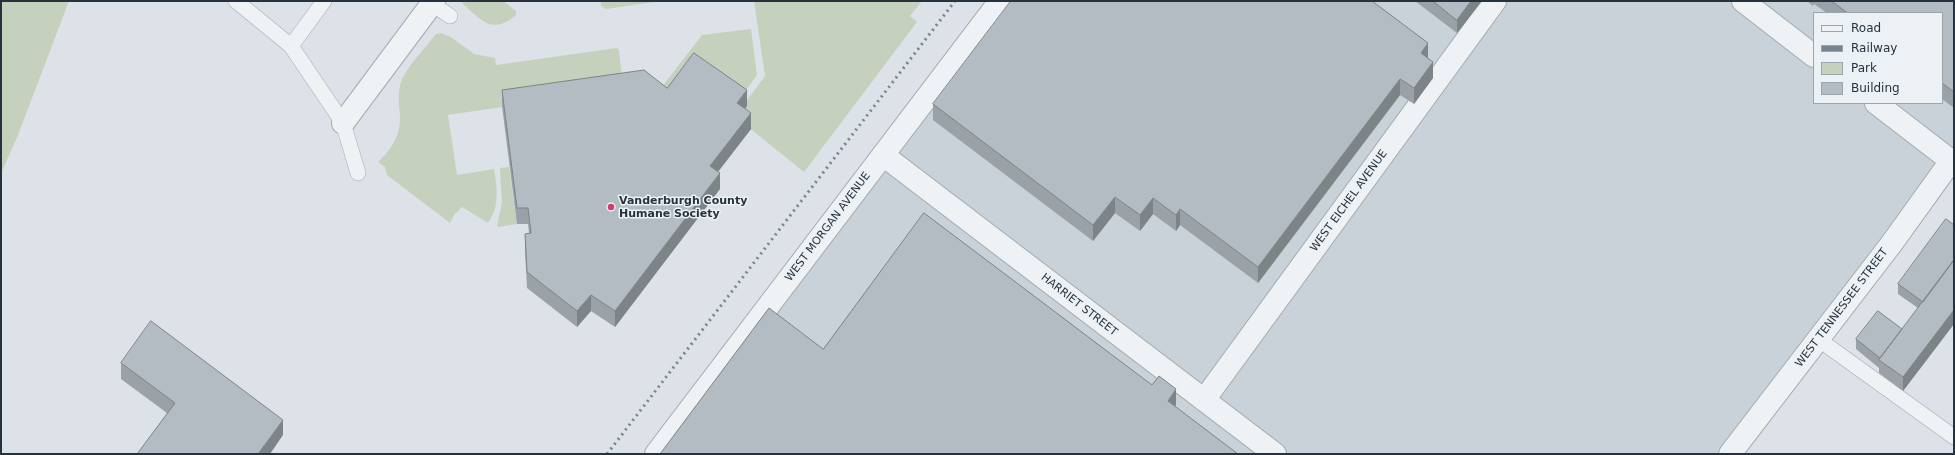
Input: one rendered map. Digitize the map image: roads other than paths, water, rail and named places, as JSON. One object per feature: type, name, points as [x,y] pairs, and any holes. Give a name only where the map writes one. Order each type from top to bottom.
[{"type":"street","name":"WEST MORGAN AVENUE","points":[[656,454],[1000,1]]},
{"type":"street","name":"WEST EICHEL AVENUE","points":[[1204,400],[1495,1]]},
{"type":"street","points":[[1743,1],[1813,55]]},
{"type":"street","points":[[343,123],[433,3]]},
{"type":"street","points":[[1877,104],[1953,162]]},
{"type":"street","name":"HARRIET STREET","points":[[883,155],[1275,454]]},
{"type":"street","name":"WEST TENNESSEE STREET","points":[[1730,454],[1953,162]]},
{"type":"lane","points":[[236,1],[291,46],[343,123],[358,173]]},
{"type":"lane","points":[[291,46],[324,1]]},
{"type":"lane","points":[[433,3],[450,16]]},
{"type":"lane","points":[[1818,339],[1954,437]]},
{"type":"railway","points":[[607,454],[955,1]]},
{"type":"place","name":"Vanderburgh County Humane Society","points":[[611,207]]}]
